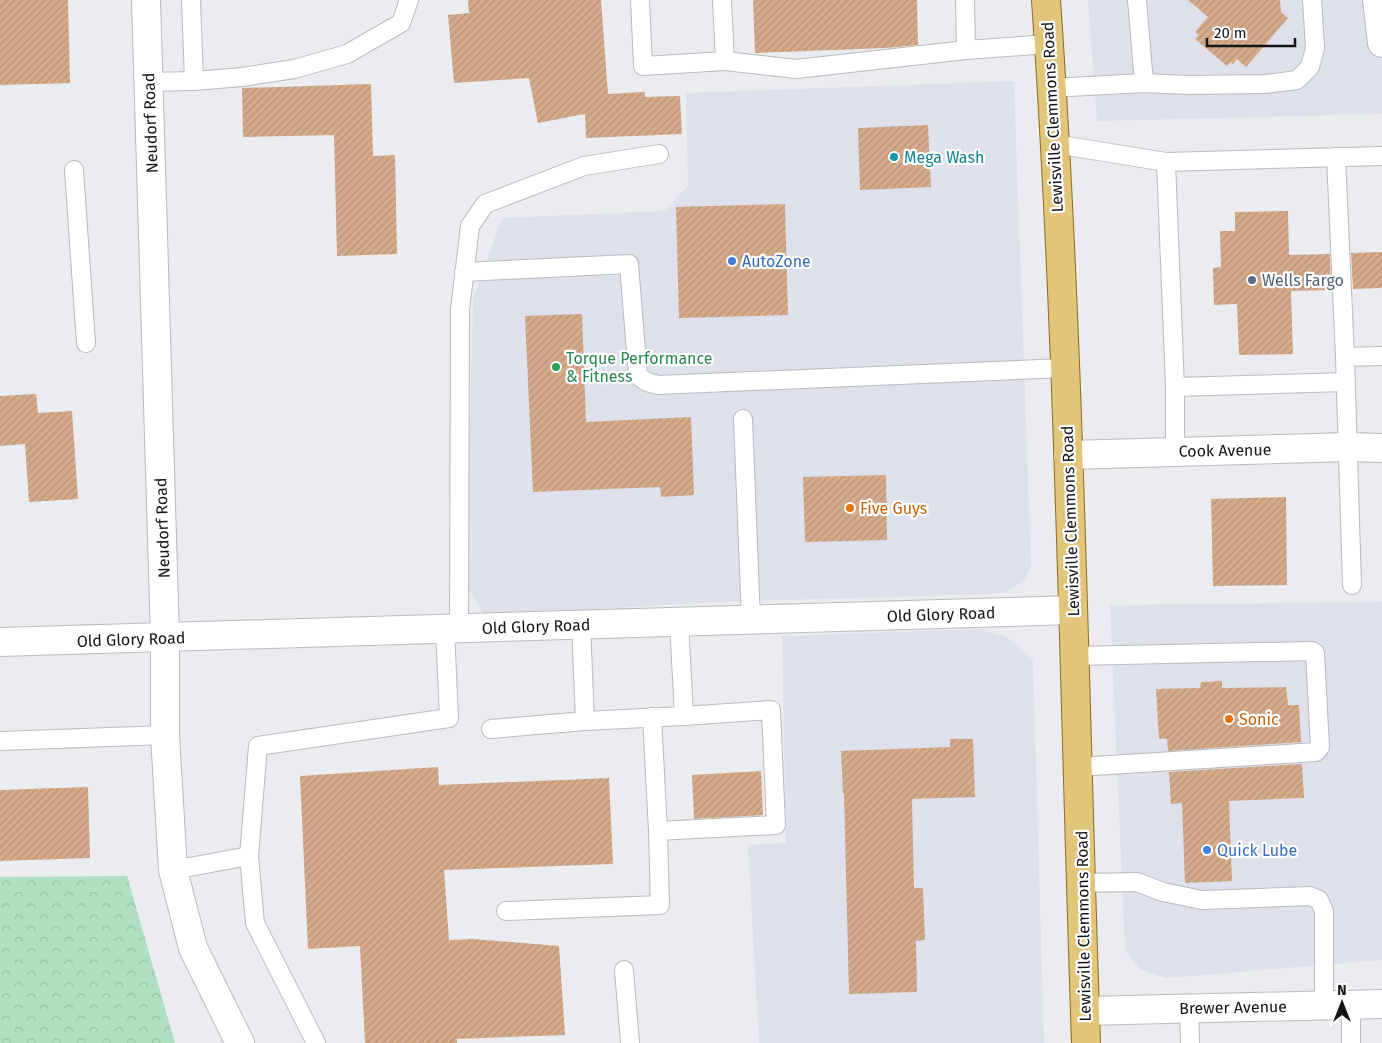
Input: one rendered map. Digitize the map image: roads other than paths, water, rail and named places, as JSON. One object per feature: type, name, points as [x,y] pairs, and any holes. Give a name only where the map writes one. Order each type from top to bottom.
[{"type":"main road","name":"Lewisville Clemmons Road","points":[[1046,0],[1055,144],[1068,455],[1086,1043]]},
{"type":"street","name":"Neudorf Road","points":[[146,0],[165,638],[166,735],[173,870],[193,948],[240,1043]]},
{"type":"street","points":[[1377,0],[1382,44]]},
{"type":"street","name":"Cook Avenue","points":[[1068,455],[1348,447],[1382,448]]},
{"type":"street","name":"Old Glory Road","points":[[0,642],[1073,610]]},
{"type":"street","name":"Brewer Avenue","points":[[1085,1011],[1382,1004]]},
{"type":"lane","points":[[191,0],[194,81]]},
{"type":"lane","points":[[148,82],[242,78],[294,69],[347,54],[401,23],[408,0]]},
{"type":"lane","points":[[640,0],[643,66],[724,61],[796,69],[966,50],[1049,44]]},
{"type":"lane","points":[[722,0],[724,61]]},
{"type":"lane","points":[[965,0],[966,50]]},
{"type":"lane","points":[[1136,0],[1144,83]]},
{"type":"lane","points":[[1051,88],[1144,83],[1188,85],[1266,84],[1297,80],[1310,67],[1315,48],[1312,0]]},
{"type":"lane","points":[[1055,144],[1166,162],[1382,156]]},
{"type":"lane","points":[[316,1043],[255,923],[249,856],[258,746],[449,718],[460,310],[470,226],[485,204],[584,166],[659,154]]},
{"type":"lane","points":[[1336,157],[1345,357],[1352,585]]},
{"type":"lane","points":[[1166,162],[1175,387],[1175,451]]},
{"type":"lane","points":[[74,170],[86,343]]},
{"type":"lane","points":[[464,272],[629,264],[638,376],[647,382],[658,385],[1064,368]]},
{"type":"lane","points":[[1345,357],[1382,356]]},
{"type":"lane","points":[[1175,387],[1345,382]]},
{"type":"lane","points":[[743,419],[752,620]]},
{"type":"lane","points":[[679,622],[684,716]]},
{"type":"lane","points":[[581,625],[585,721]]},
{"type":"lane","points":[[1074,656],[1312,651],[1315,653],[1320,747],[1316,752],[1078,767]]},
{"type":"lane","points":[[491,729],[585,721],[771,710],[776,825],[658,831]]},
{"type":"lane","points":[[506,910],[660,905],[652,718]]},
{"type":"lane","points":[[0,742],[166,735]]},
{"type":"lane","points":[[173,870],[249,856]]},
{"type":"lane","points":[[1082,883],[1137,882],[1163,892],[1202,900],[1310,896],[1319,900],[1324,910],[1324,1005]]},
{"type":"lane","points":[[624,970],[630,1043]]},
{"type":"lane","points":[[1351,1005],[1351,1043]]},
{"type":"lane","points":[[1189,1008],[1190,1043]]},
{"type":"place","name":"Mega Wash","points":[[894,157]]},
{"type":"place","name":"AutoZone","points":[[732,261]]},
{"type":"place","name":"Wells Fargo","points":[[1252,280]]},
{"type":"place","name":"Torque Performance & Fitness","points":[[556,367]]},
{"type":"place","name":"Five Guys","points":[[850,508]]},
{"type":"place","name":"Sonic","points":[[1229,719]]},
{"type":"place","name":"Quick Lube","points":[[1207,850]]}]
